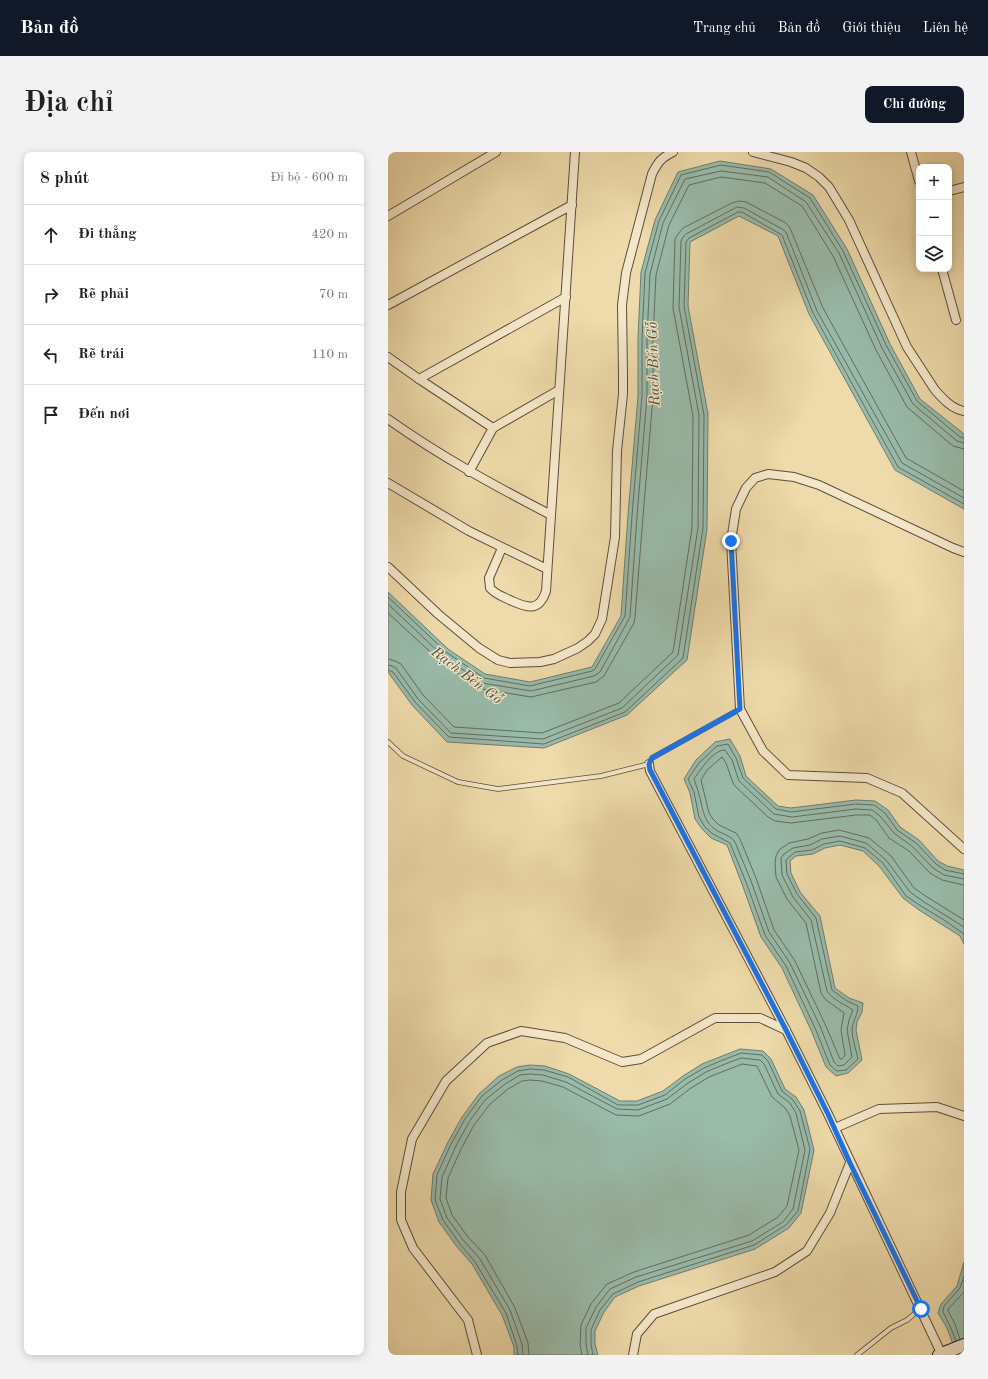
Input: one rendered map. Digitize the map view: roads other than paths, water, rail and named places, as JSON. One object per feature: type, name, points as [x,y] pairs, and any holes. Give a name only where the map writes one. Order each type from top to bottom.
[{"type":"street","points":[[388,216],[496,152]]},
{"type":"street","points":[[502,548],[489,578],[490,588],[498,595],[528,607],[534,607],[540,604],[546,591],[575,152]]},
{"type":"street","points":[[388,567],[438,614],[479,648],[498,660],[510,663],[540,662],[578,648],[595,634],[602,619],[615,537],[617,451],[623,387],[621,323],[623,290],[626,273],[652,174],[656,165],[663,157],[673,152]]},
{"type":"street","points":[[753,152],[792,162],[806,168],[819,177],[829,187],[849,220],[907,347],[940,396],[953,407],[964,411]]},
{"type":"street","points":[[911,152],[916,170]]},
{"type":"street","points":[[952,190],[964,187]]},
{"type":"street","points":[[388,305],[572,205]]},
{"type":"street","points":[[943,272],[956,320]]},
{"type":"street","points":[[419,379],[566,297]]},
{"type":"street","points":[[388,357],[493,428]]},
{"type":"street","points":[[469,472],[493,428],[559,390]]},
{"type":"street","points":[[388,419],[469,472],[551,514]]},
{"type":"street","points":[[964,552],[819,485],[794,477],[768,474],[755,478],[746,488],[736,509],[731,541],[740,709],[763,751],[788,775],[867,778],[902,794],[964,849]]},
{"type":"street","points":[[388,483],[442,516],[502,548],[547,569]]},
{"type":"street","points":[[649,764],[653,778],[786,1030],[835,1128],[850,1163],[921,1309],[941,1354],[964,1345]]},
{"type":"street","points":[[478,1355],[468,1320],[413,1248],[401,1220],[401,1192],[412,1139],[446,1081],[486,1044],[521,1031],[565,1038],[622,1062],[641,1059],[715,1018],[760,1018],[786,1030]]},
{"type":"street","points":[[835,1128],[879,1110],[937,1107],[964,1116]]},
{"type":"street","points":[[633,1355],[637,1334],[654,1314],[775,1272],[807,1251],[830,1213],[850,1163]]},
{"type":"lane","points":[[388,742],[403,756],[458,782],[498,789],[601,776],[649,764],[652,758],[740,709]]},
{"type":"lane","points":[[857,1355],[891,1328],[907,1320],[921,1309]]},
{"type":"water","name":"Rạch Bến Gỗ","points":[[720,161],[771,169],[813,195],[847,249],[890,344],[920,399],[964,434],[964,509],[895,470],[809,314],[778,236],[739,216],[690,242],[688,306],[708,414],[707,529],[687,660],[627,715],[544,748],[447,742],[412,705],[388,672],[388,592],[448,649],[485,674],[530,682],[592,667],[621,616],[638,396],[638,338],[641,272],[655,220],[678,172]]},
{"type":"water","points":[[730,739],[740,756],[746,776],[778,806],[791,808],[856,800],[875,801],[888,810],[900,827],[919,840],[938,861],[947,866],[964,870],[964,944],[960,936],[903,898],[879,866],[863,851],[840,845],[825,848],[813,854],[796,856],[790,861],[791,873],[800,892],[820,916],[835,988],[849,998],[863,1003],[862,1012],[857,1022],[856,1030],[862,1060],[848,1073],[836,1076],[826,1067],[811,1030],[782,968],[761,937],[727,845],[711,838],[695,819],[690,793],[684,779],[696,760],[715,742]]},
{"type":"water","points":[[740,1049],[763,1051],[771,1059],[785,1089],[796,1097],[804,1110],[814,1150],[801,1213],[789,1228],[755,1249],[639,1286],[615,1297],[604,1312],[595,1331],[595,1344],[598,1355],[514,1355],[514,1347],[502,1315],[472,1264],[457,1247],[439,1222],[431,1200],[433,1174],[462,1117],[479,1094],[499,1076],[517,1067],[530,1065],[545,1066],[569,1074],[620,1101],[637,1101],[663,1091],[702,1064]]},
{"type":"water","points":[[964,1262],[964,1355],[957,1355],[947,1328],[938,1313],[941,1304],[957,1286]]}]
